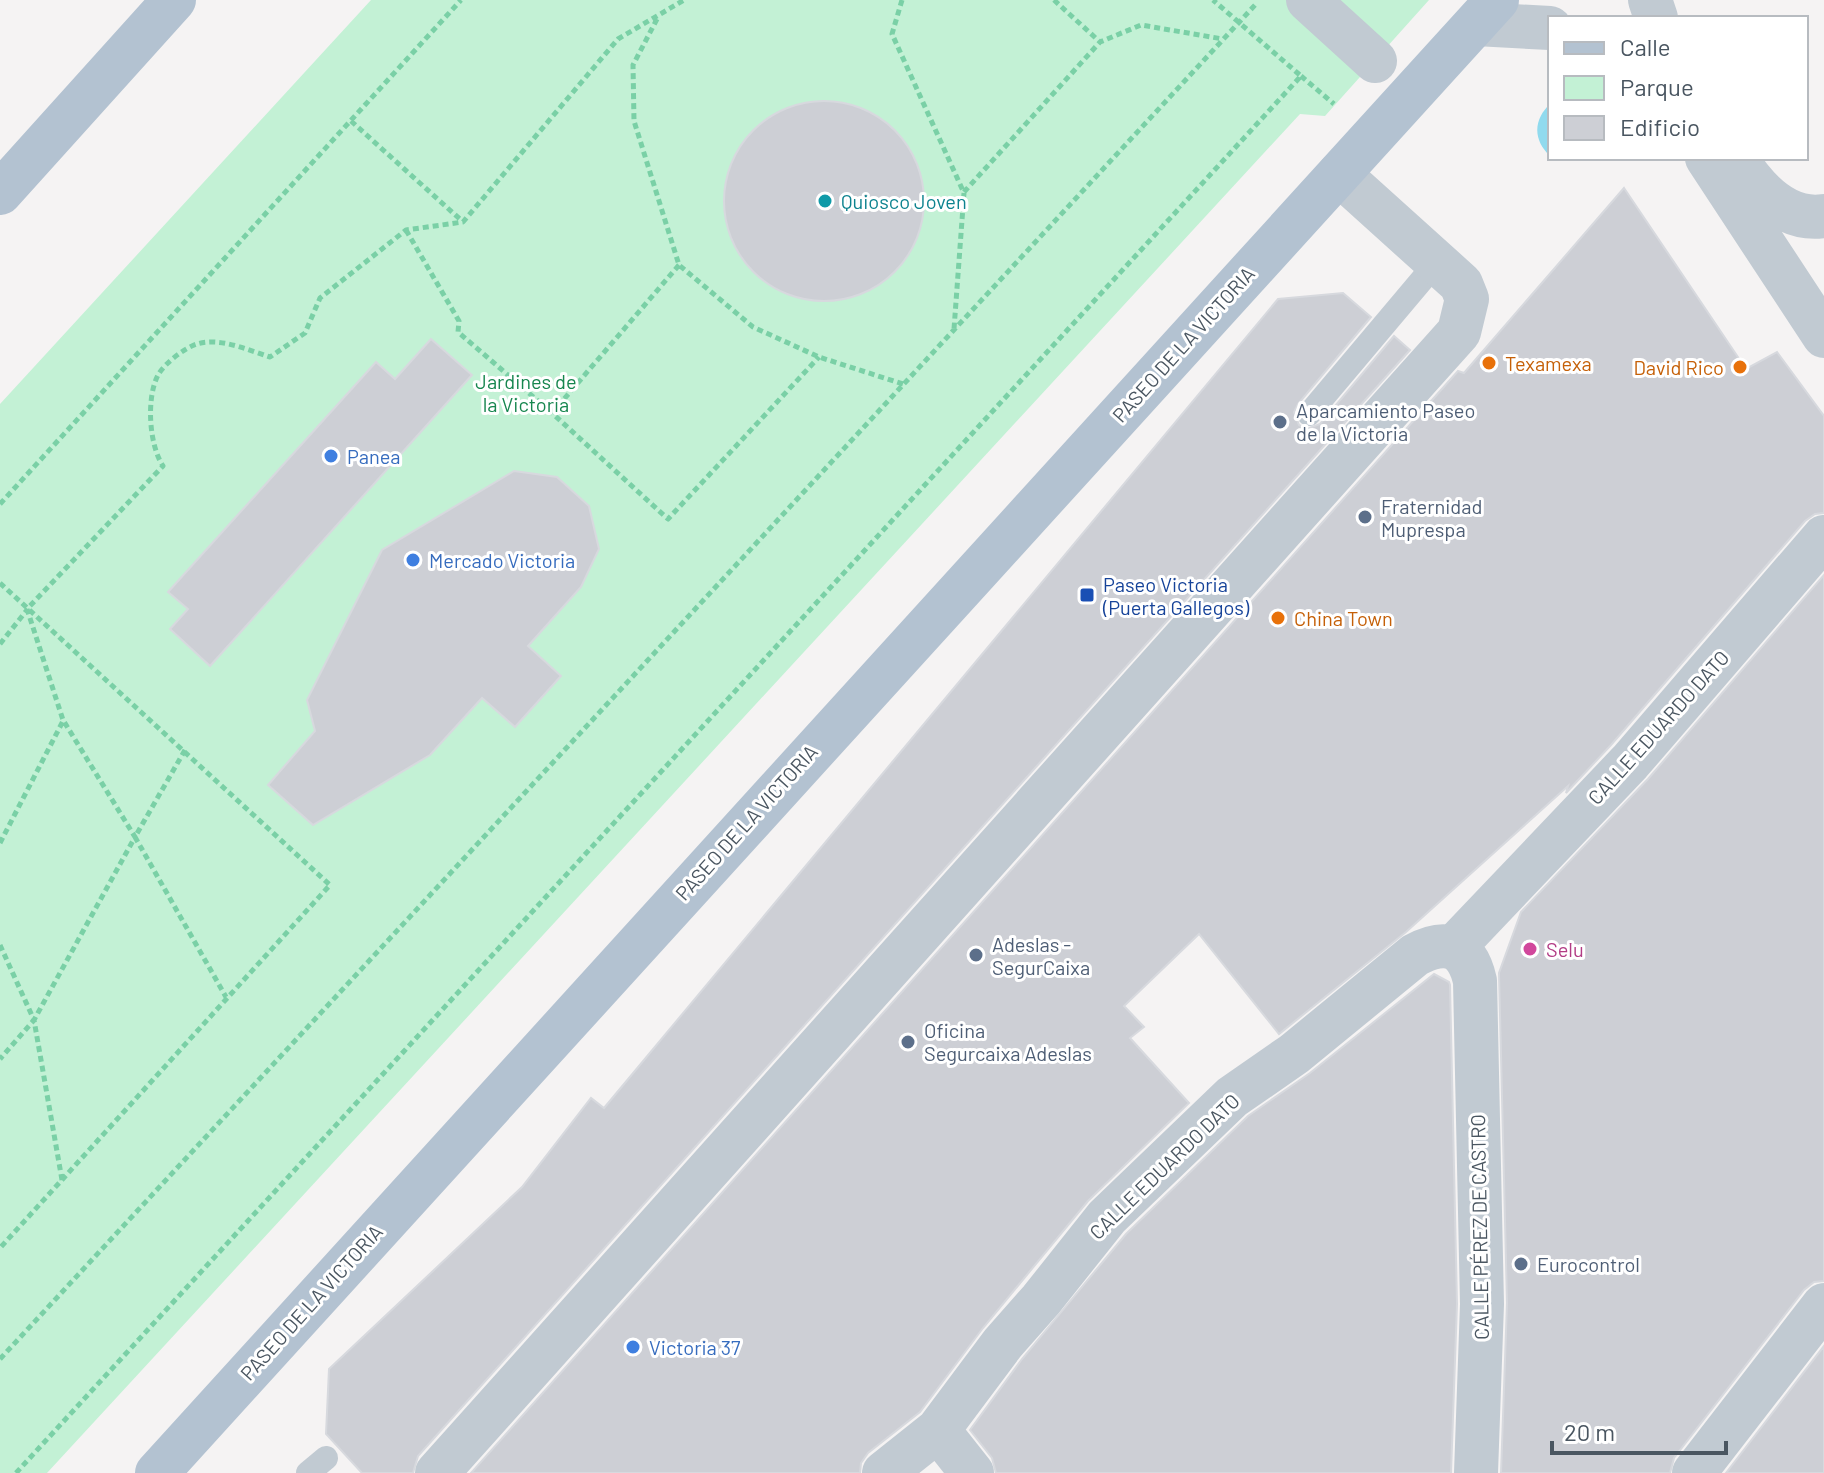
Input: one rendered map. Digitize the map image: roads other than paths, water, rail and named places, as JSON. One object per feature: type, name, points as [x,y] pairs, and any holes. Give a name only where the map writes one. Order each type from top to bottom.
[{"type":"main road","points":[[0,193],[174,0]]},
{"type":"main road","name":"PASEO DE LA VICTORIA","points":[[157,1473],[1486,12]]},
{"type":"street","points":[[1308,0],[1375,61]]},
{"type":"street","points":[[1486,12],[1548,28]]},
{"type":"street","points":[[1708,160],[1816,324]]},
{"type":"street","points":[[1737,160],[1753,184],[1770,200],[1805,216],[1824,216]]},
{"type":"street","points":[[437,1473],[1459,332],[1467,299],[1461,284],[1339,174]]},
{"type":"street","points":[[1816,324],[1824,268]]},
{"type":"street","name":"CALLE EDUARDO DATO","points":[[884,1473],[938,1430],[1003,1343],[1107,1217],[1232,1097],[1294,1054],[1415,955],[1437,945],[1465,964],[1630,762],[1824,537]]},
{"type":"street","name":"CALLE PÉREZ DE CASTRO","points":[[1465,964],[1482,1304],[1476,1473]]},
{"type":"street","points":[[1694,1473],[1824,1305]]},
{"type":"street","points":[[938,1430],[972,1473]]},
{"type":"lane","points":[[1309,414],[1437,262]]},
{"type":"water","points":[[1548,106],[1548,154],[1540,143],[1537,130]]},
{"type":"place","name":"Quiosco Joven","points":[[825,201]]},
{"type":"place","name":"Texamexa","points":[[1489,363]]},
{"type":"place","name":"David Rico","points":[[1740,367]]},
{"type":"place","name":"Aparcamiento Paseo de la Victoria","points":[[1280,422]]},
{"type":"place","name":"Panea","points":[[331,456]]},
{"type":"place","name":"Fraternidad Muprespa","points":[[1365,517]]},
{"type":"place","name":"Mercado Victoria","points":[[413,560]]},
{"type":"place","name":"Paseo Victoria (Puerta Gallegos)","points":[[1087,595]]},
{"type":"place","name":"China Town","points":[[1278,618]]},
{"type":"place","name":"Selu","points":[[1530,949]]},
{"type":"place","name":"Adeslas - SegurCaixa","points":[[976,955]]},
{"type":"place","name":"Oficina Segurcaixa Adeslas","points":[[908,1042]]},
{"type":"place","name":"Eurocontrol","points":[[1521,1264]]},
{"type":"place","name":"Victoria 37","points":[[633,1347]]},
{"type":"park label","name":"Jardines de la Victoria","points":[[526,392]]}]
